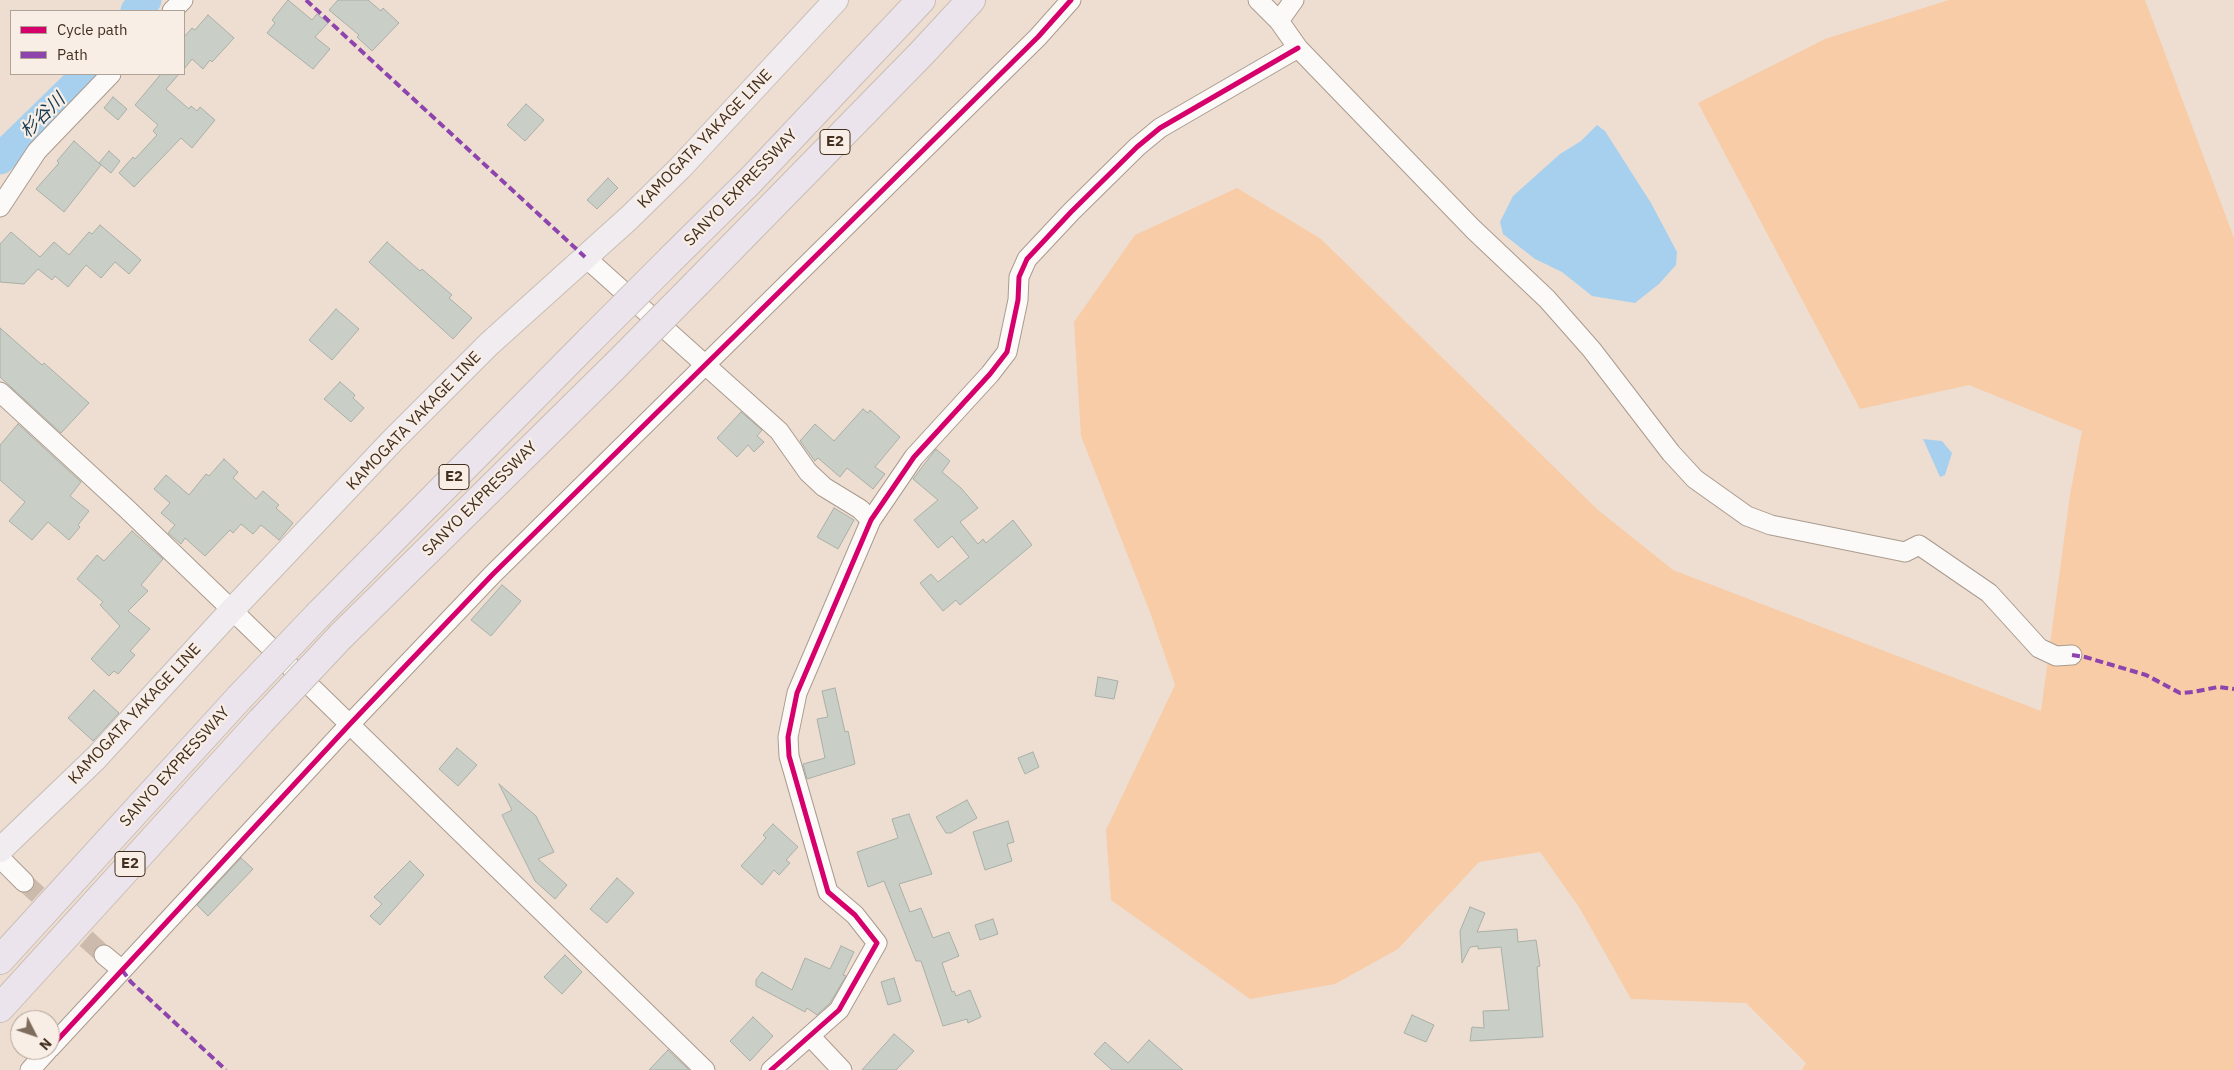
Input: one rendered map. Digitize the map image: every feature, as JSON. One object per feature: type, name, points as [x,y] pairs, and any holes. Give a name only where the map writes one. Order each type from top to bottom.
[{"type":"highway","name":"SANYO EXPRESSWAY","points":[[0,960],[239,698],[319,614],[750,181],[922,0]]},
{"type":"highway","name":"SANYO EXPRESSWAY","points":[[0,1008],[260,721],[341,636],[615,366],[922,53],[971,0]]},
{"type":"main road","name":"KAMOGATA YAKAGE LINE","points":[[0,850],[96,758],[232,610],[393,440],[489,344],[628,218],[686,161],[836,0]]},
{"type":"street","points":[[173,10],[183,0]]},
{"type":"street","points":[[60,1037],[350,724],[493,574],[1038,37],[1071,0]]},
{"type":"street","points":[[1258,0],[1279,21],[1298,48],[1473,228],[1547,299],[1592,350],[1671,453],[1695,479],[1747,516],[1771,525],[1905,552],[1919,545],[1989,593],[2039,648],[2056,656],[2072,655]]},
{"type":"street","points":[[1279,21],[1294,0]]},
{"type":"street","points":[[771,1070],[838,1010],[877,943],[855,915],[828,892],[789,756],[788,737],[797,693],[872,520],[914,457],[990,374],[1007,352],[1018,300],[1019,277],[1027,259],[1137,146],[1160,128],[1298,48]]},
{"type":"street","points":[[0,207],[36,151],[109,75]]},
{"type":"street","points":[[585,257],[779,431],[808,472],[824,487],[860,509],[872,520]]},
{"type":"street","points":[[0,392],[127,509],[705,1070]]},
{"type":"street","points":[[0,858],[24,882]]},
{"type":"street","points":[[104,955],[122,970]]},
{"type":"street","points":[[810,1036],[842,1070]]},
{"type":"street","points":[[30,1070],[39,1060]]},
{"type":"shaded area","points":[[1949,0],[2145,0],[2234,238],[2234,1070],[1802,1070],[1806,1063],[1746,1003],[1631,999],[1579,907],[1540,852],[1479,862],[1398,949],[1335,984],[1250,999],[1111,900],[1106,830],[1175,685],[1151,615],[1081,436],[1074,322],[1135,235],[1237,188],[1321,239],[1598,510],[1673,570],[2041,711],[2070,495],[2082,431],[1969,385],[1860,409],[1698,103],[1825,39]]},
{"type":"water","points":[[1597,125],[1605,131],[1651,203],[1677,252],[1676,265],[1659,284],[1635,303],[1592,296],[1562,272],[1535,259],[1503,234],[1500,222],[1513,196],[1560,154],[1581,141]]},
{"type":"water","points":[[1923,439],[1942,441],[1952,453],[1945,475],[1940,477]]},
{"type":"building","points":[[288,0],[312,20],[317,14],[328,23],[315,37],[330,49],[313,69],[267,33],[275,23],[272,20]]},
{"type":"building","points":[[338,0],[368,0],[381,11],[383,8],[399,23],[372,51],[357,37],[359,35],[329,10]]},
{"type":"building","points":[[208,15],[234,38],[203,69],[192,59],[185,68],[185,36],[192,28],[195,30]]},
{"type":"building","points":[[160,75],[178,75],[166,89],[189,109],[191,106],[197,111],[200,107],[215,120],[192,148],[181,138],[134,187],[119,173],[157,135],[153,131],[158,125],[135,105]]},
{"type":"building","points":[[113,97],[127,109],[118,120],[104,108]]},
{"type":"building","points":[[526,104],[544,120],[525,141],[507,125]]},
{"type":"building","points":[[74,141],[101,165],[64,212],[36,189],[59,163],[57,161]]},
{"type":"building","points":[[109,151],[120,161],[111,173],[99,163]]},
{"type":"building","points":[[608,178],[618,188],[597,209],[587,200]]},
{"type":"building","points":[[100,225],[141,260],[129,274],[115,262],[101,278],[86,265],[68,287],[55,276],[52,280],[38,269],[24,284],[0,282],[0,244],[11,232],[40,257],[54,242],[69,255],[89,232],[92,234]]},
{"type":"building","points":[[387,242],[420,271],[422,269],[452,295],[449,298],[472,318],[453,339],[369,262]]},
{"type":"building","points":[[336,309],[359,329],[332,360],[309,340]]},
{"type":"building","points":[[0,328],[42,365],[44,363],[89,403],[61,433],[0,377]]},
{"type":"building","points":[[340,382],[355,395],[353,398],[364,408],[351,422],[324,399]]},
{"type":"building","points":[[863,409],[868,413],[870,410],[900,437],[875,467],[885,474],[873,489],[847,468],[840,477],[818,458],[815,461],[800,441],[815,424],[834,441]]},
{"type":"building","points":[[741,412],[762,430],[757,436],[764,442],[754,452],[748,445],[737,457],[717,438]]},
{"type":"building","points":[[18,424],[81,482],[70,496],[89,511],[78,525],[80,527],[69,540],[48,522],[32,540],[9,521],[25,502],[0,480],[0,445]]},
{"type":"building","points":[[936,449],[950,461],[942,472],[961,488],[978,508],[960,522],[978,544],[983,539],[986,543],[1013,520],[1032,545],[960,605],[956,600],[943,611],[920,583],[931,574],[938,582],[969,557],[952,536],[938,548],[914,520],[938,500],[913,479]]},
{"type":"building","points":[[224,459],[238,472],[233,478],[256,499],[263,491],[279,505],[276,508],[293,523],[279,540],[261,525],[253,534],[241,524],[233,533],[230,530],[205,556],[185,538],[181,544],[168,533],[175,525],[161,513],[170,503],[154,489],[166,475],[189,495],[206,474],[209,476]]},
{"type":"building","points":[[834,508],[854,520],[838,549],[817,537]]},
{"type":"building","points":[[132,531],[163,559],[141,585],[148,591],[128,611],[150,629],[130,651],[135,655],[118,674],[114,671],[109,676],[91,659],[120,626],[100,605],[103,602],[77,579],[97,555],[104,561]]},
{"type":"building","points":[[502,585],[521,601],[491,636],[471,620]]},
{"type":"building","points":[[1098,677],[1118,681],[1114,699],[1095,696]]},
{"type":"building","points":[[835,688],[845,732],[848,731],[855,764],[807,779],[803,764],[825,758],[817,719],[828,717],[822,691]]},
{"type":"building","points":[[94,690],[119,713],[93,741],[68,718]]},
{"type":"building","points":[[457,748],[477,765],[458,786],[439,769]]},
{"type":"building","points":[[1033,752],[1039,767],[1025,774],[1018,758]]},
{"type":"building","points":[[499,784],[536,816],[554,852],[538,859],[567,885],[555,899],[535,881],[502,815],[512,810]]},
{"type":"building","points":[[967,800],[977,818],[951,833],[946,833],[936,817]]},
{"type":"building","points":[[909,814],[932,874],[899,884],[910,912],[921,908],[933,938],[949,932],[959,956],[942,963],[952,992],[954,991],[956,996],[970,990],[981,1017],[968,1023],[967,1019],[943,1026],[921,961],[916,961],[884,881],[868,887],[857,852],[898,838],[892,819]]},
{"type":"building","points":[[1008,821],[1014,842],[1007,844],[1012,861],[985,870],[973,832]]},
{"type":"building","points":[[773,824],[798,847],[786,860],[790,863],[779,875],[774,870],[762,885],[741,866],[766,838],[763,835]]},
{"type":"building","points":[[241,858],[253,869],[208,916],[197,905]]},
{"type":"building","points":[[410,861],[424,875],[380,925],[370,916],[382,904],[374,897]]},
{"type":"building","points":[[617,878],[634,893],[607,923],[590,909]]},
{"type":"building","points":[[1470,907],[1485,913],[1477,932],[1517,929],[1518,942],[1536,940],[1540,966],[1537,967],[1543,1037],[1470,1041],[1472,1027],[1484,1028],[1483,1011],[1509,1010],[1501,947],[1478,949],[1478,946],[1470,947],[1462,963],[1460,931]]},
{"type":"building","points":[[993,919],[998,934],[980,940],[975,925]]},
{"type":"building","points":[[841,946],[854,952],[843,975],[846,976],[830,1003],[817,1015],[807,1008],[805,1012],[756,986],[756,980],[762,972],[792,990],[805,958],[830,969]]},
{"type":"building","points":[[565,955],[582,972],[562,994],[544,977]]},
{"type":"building","points":[[894,978],[901,1001],[888,1005],[881,982]]},
{"type":"building","points":[[1412,1015],[1434,1025],[1426,1042],[1404,1033]]},
{"type":"building","points":[[753,1017],[773,1036],[750,1061],[730,1041]]},
{"type":"building","points":[[894,1034],[914,1051],[896,1070],[862,1070]]},
{"type":"building","points":[[1149,1040],[1183,1070],[1112,1070],[1094,1054],[1105,1042],[1128,1063]]},
{"type":"building","points":[[668,1050],[689,1070],[649,1070]]},
{"type":"waterway","name":"杉谷川","points":[[137,10],[146,0]]},
{"type":"waterway","name":"杉谷川","points":[[0,159],[86,75]]},
{"type":"tunnel","points":[[24,882],[104,955]]},
{"type":"marked path","points":[[306,0],[585,257]]},
{"type":"marked path","points":[[2072,655],[2146,675],[2180,693],[2218,687],[2234,689]]},
{"type":"marked path","points":[[122,970],[131,982],[226,1070]]},
{"type":"cycle path","points":[[60,1037],[350,724],[493,574],[1038,37],[1071,0]]},
{"type":"cycle path","points":[[771,1070],[839,1010],[877,943],[855,915],[828,892],[789,756],[788,737],[797,693],[871,520],[914,457],[990,374],[1007,352],[1018,300],[1019,277],[1027,259],[1071,212],[1137,147],[1160,128],[1298,48]]}]
